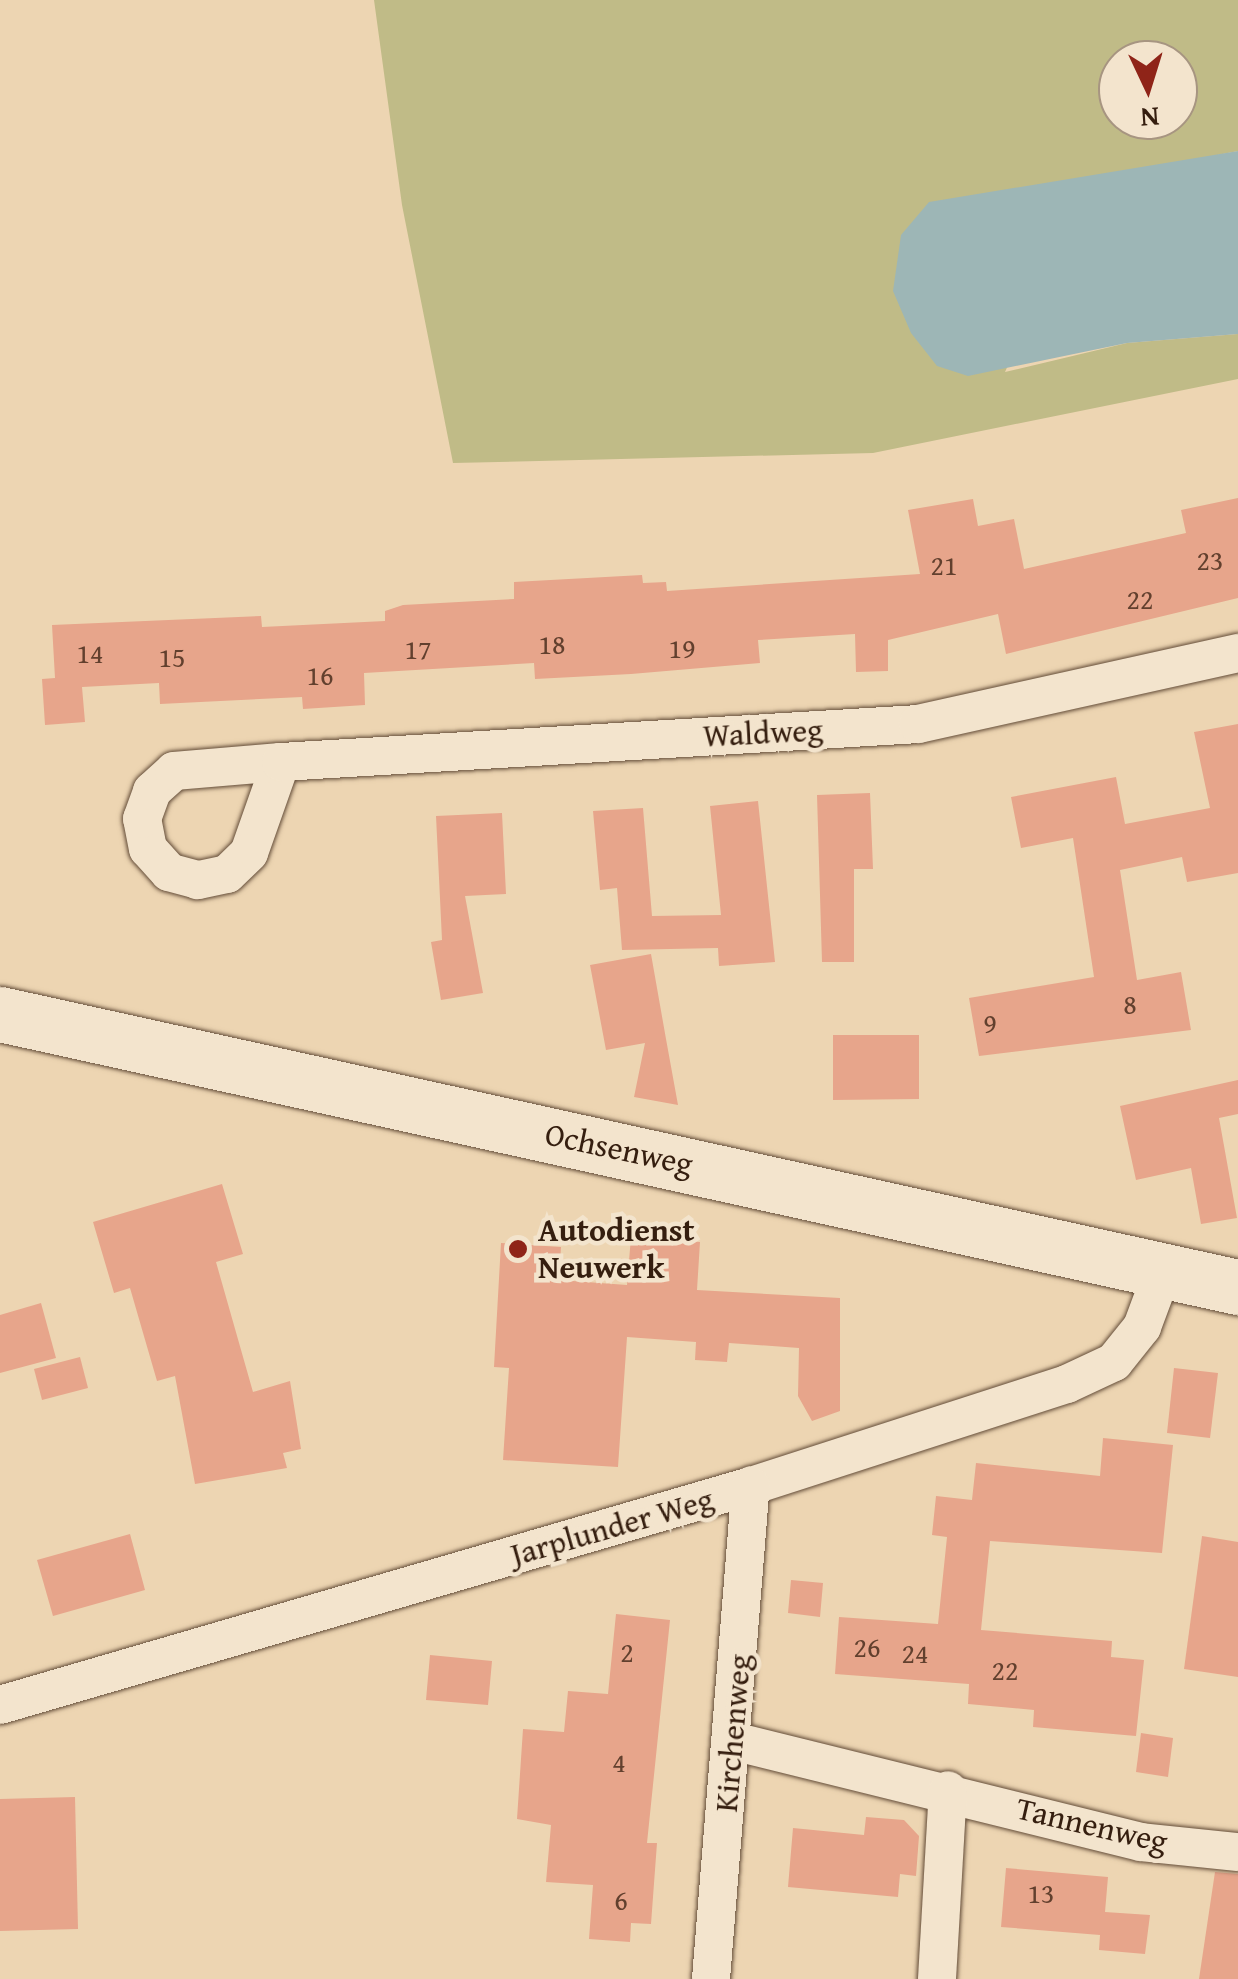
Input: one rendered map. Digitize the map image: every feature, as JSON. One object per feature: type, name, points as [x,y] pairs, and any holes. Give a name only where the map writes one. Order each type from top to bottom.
[{"type":"main road","name":"Ochsenweg","points":[[0,1014],[1164,1268],[1238,1288]]},
{"type":"street","name":"Waldweg","points":[[281,762],[918,724],[1238,653]]},
{"type":"street","name":"Jarplunder Weg","points":[[0,1704],[751,1486],[1114,1362],[1142,1326],[1164,1268]]},
{"type":"street","name":"Kirchenweg","points":[[711,1979],[751,1486]]},
{"type":"street","name":"Tannenweg","points":[[733,1741],[948,1790],[1141,1842],[1238,1852]]},
{"type":"street","points":[[937,1979],[948,1790]]},
{"type":"shaded area","points":[[374,0],[1238,0],[1238,151],[1091,180],[1005,372],[1127,343],[1238,334],[1238,379],[873,453],[453,463],[402,205]]},
{"type":"water","points":[[1238,151],[1238,334],[1127,343],[968,376],[937,366],[911,333],[893,291],[901,235],[929,202]]},
{"type":"building","points":[[1238,498],[1238,598],[1006,654],[998,614],[888,640],[888,671],[856,672],[855,634],[758,640],[760,663],[631,674],[535,679],[534,663],[364,673],[365,705],[303,709],[302,697],[160,704],[159,683],[82,687],[85,722],[45,725],[42,679],[55,678],[52,625],[261,616],[262,627],[385,621],[385,611],[403,605],[514,599],[514,582],[642,575],[643,583],[666,582],[667,591],[920,574],[908,510],[973,499],[978,526],[1014,519],[1024,569],[1186,533],[1181,510]]},
{"type":"building","points":[[1238,724],[1238,873],[1187,882],[1182,857],[1120,870],[1137,980],[1181,972],[1191,1030],[979,1056],[969,998],[1094,977],[1073,838],[1021,848],[1011,797],[1116,777],[1125,824],[1210,808],[1194,732]]},
{"type":"building","points":[[870,793],[873,869],[854,869],[854,962],[822,962],[817,795]]},
{"type":"building","points":[[758,801],[775,962],[719,966],[718,948],[622,950],[617,888],[600,890],[593,811],[643,808],[652,916],[721,915],[710,806]]},
{"type":"building","points":[[502,813],[506,894],[465,896],[483,993],[441,1000],[431,942],[442,940],[436,816]]},
{"type":"building","points":[[651,954],[678,1105],[634,1097],[645,1043],[606,1050],[590,965]]},
{"type":"building","points":[[833,1035],[919,1035],[919,1099],[833,1100]]},
{"type":"building","points":[[1238,1080],[1238,1114],[1219,1118],[1237,1218],[1201,1224],[1191,1168],[1136,1180],[1120,1106]]},
{"type":"building","points":[[222,1184],[243,1254],[216,1262],[253,1392],[290,1381],[301,1449],[283,1453],[287,1468],[195,1484],[175,1376],[157,1381],[130,1288],[114,1293],[93,1222]]},
{"type":"building","points":[[631,1237],[700,1242],[697,1290],[840,1298],[840,1411],[812,1421],[798,1396],[799,1348],[729,1343],[727,1362],[695,1360],[696,1342],[627,1337],[618,1467],[503,1460],[509,1368],[494,1367],[501,1243],[561,1247],[559,1280],[627,1285]]},
{"type":"building","points":[[41,1303],[56,1358],[0,1373],[0,1315]]},
{"type":"building","points":[[80,1357],[88,1388],[42,1400],[34,1369]]},
{"type":"building","points":[[1174,1368],[1218,1373],[1210,1438],[1167,1433]]},
{"type":"building","points":[[1103,1438],[1173,1445],[1162,1553],[990,1541],[981,1630],[1112,1641],[1111,1657],[1144,1660],[1136,1736],[1033,1727],[1034,1710],[968,1704],[969,1684],[835,1674],[839,1617],[938,1624],[947,1537],[932,1535],[936,1496],[972,1500],[976,1463],[1100,1476]]},
{"type":"building","points":[[130,1534],[145,1590],[53,1616],[37,1560]]},
{"type":"building","points":[[1202,1536],[1238,1542],[1238,1677],[1184,1669]]},
{"type":"building","points":[[791,1580],[823,1583],[820,1617],[788,1613]]},
{"type":"building","points":[[616,1614],[670,1620],[647,1843],[657,1843],[651,1924],[631,1923],[630,1942],[589,1939],[593,1885],[546,1882],[551,1825],[517,1819],[523,1729],[564,1732],[568,1691],[608,1694]]},
{"type":"building","points":[[430,1655],[492,1661],[488,1705],[426,1700]]},
{"type":"building","points":[[1141,1733],[1173,1738],[1168,1777],[1136,1772]]},
{"type":"building","points":[[75,1797],[78,1929],[0,1931],[0,1799]]},
{"type":"building","points":[[866,1817],[904,1820],[919,1836],[916,1876],[900,1874],[898,1897],[788,1887],[793,1828],[864,1835]]},
{"type":"building","points":[[1006,1868],[1108,1877],[1105,1912],[1150,1915],[1145,1954],[1099,1950],[1100,1935],[1001,1927]]},
{"type":"building","points":[[1215,1872],[1238,1874],[1238,1979],[1199,1979]]},
{"type":"place","name":"Autodienst Neuwerk","points":[[518,1249]]}]
